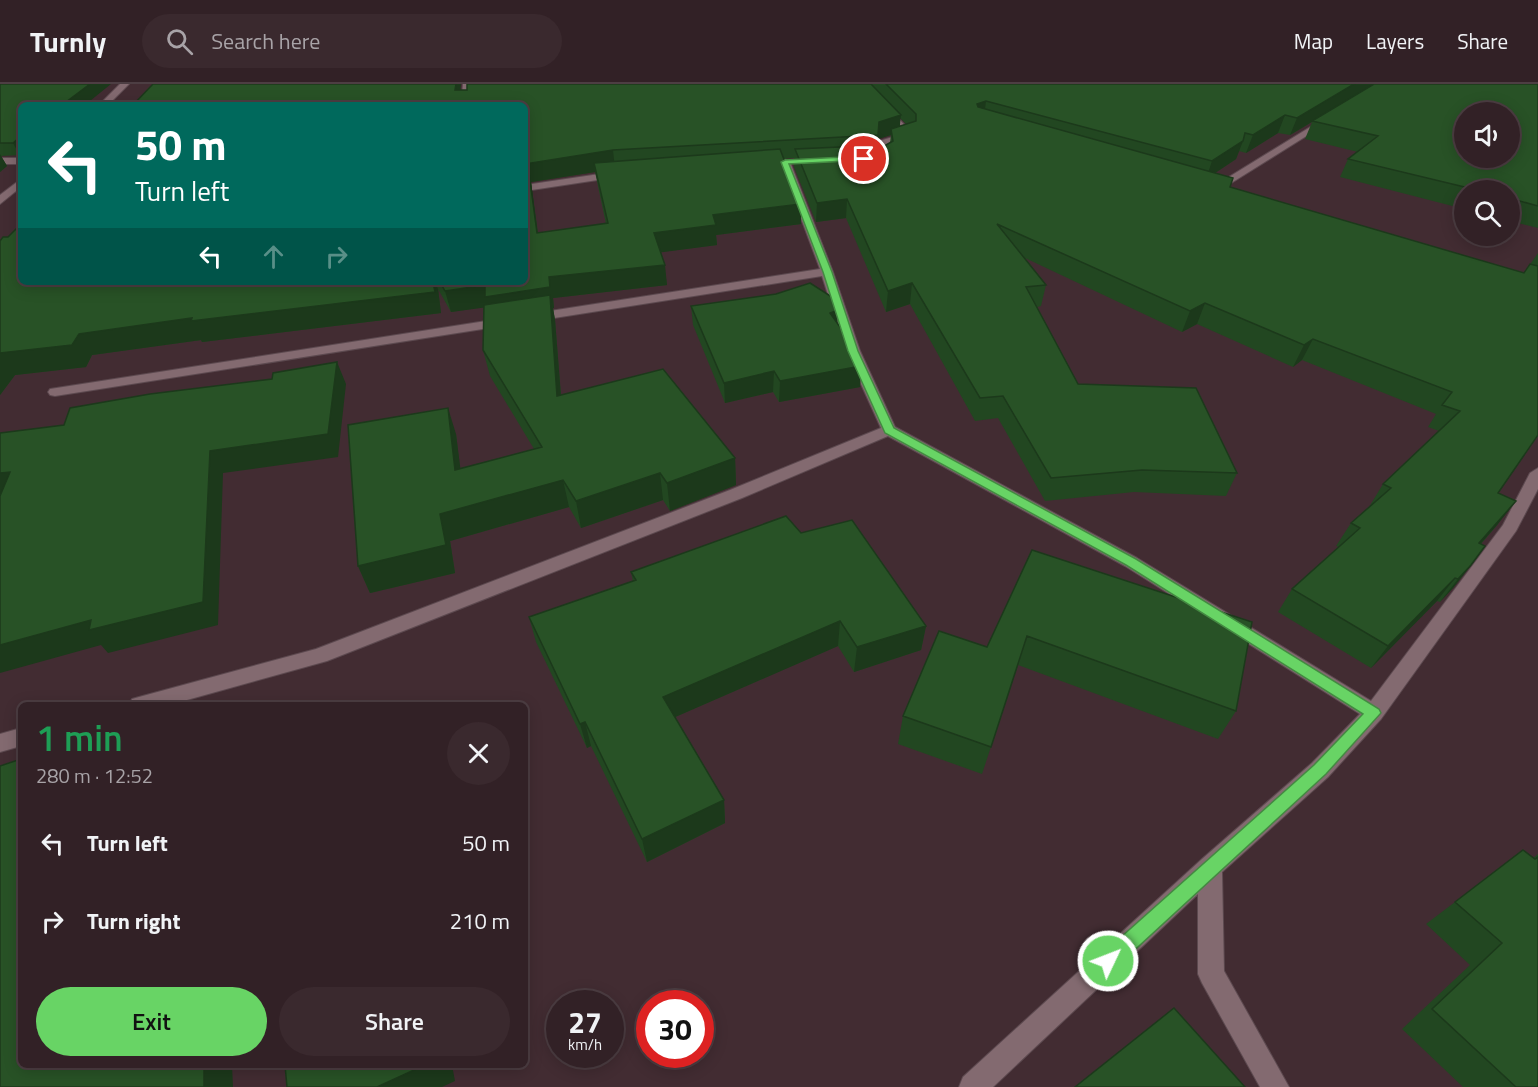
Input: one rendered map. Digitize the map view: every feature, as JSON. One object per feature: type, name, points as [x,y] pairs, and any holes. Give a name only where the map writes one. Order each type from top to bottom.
[{"type":"street","points":[[106,102],[125,84]]},
{"type":"street","points":[[465,102],[467,84]]},
{"type":"street","points":[[861,84],[909,135],[882,143],[884,158],[862,159]]},
{"type":"street","points":[[1228,191],[1211,186],[1335,115]]},
{"type":"street","points":[[0,161],[18,161]]},
{"type":"street","points":[[785,162],[827,272],[853,351],[889,430],[1131,562],[1374,713]]},
{"type":"street","points":[[528,188],[626,173]]},
{"type":"street","points":[[0,201],[18,185]]},
{"type":"street","points":[[55,392],[827,272]]},
{"type":"street","points":[[150,702],[320,656],[736,494],[889,430]]},
{"type":"street","points":[[973,1087],[1210,867],[1320,770],[1374,713],[1510,526],[1538,473]]},
{"type":"street","points":[[0,743],[18,738]]},
{"type":"street","points":[[1210,867],[1211,974],[1275,1087]]},
{"type":"building","points":[[0,84],[90,84],[66,102],[18,102],[18,139],[13,143],[0,143]]},
{"type":"building","points":[[153,84],[456,84],[455,90],[467,90],[467,84],[871,84],[901,115],[879,122],[878,135],[613,150],[528,164],[528,102],[136,102]]},
{"type":"building","points":[[886,84],[1354,84],[1297,118],[1285,115],[1253,135],[1245,133],[1243,141],[1212,161],[986,101],[977,104],[978,107],[1233,178],[1230,187],[1524,273],[1530,264],[1538,266],[1538,435],[1498,493],[1516,501],[1479,543],[1485,546],[1471,565],[1458,579],[1455,578],[1388,646],[1292,589],[1360,528],[1351,523],[1391,488],[1383,484],[1460,411],[1442,405],[1452,392],[1313,339],[1304,345],[1205,303],[1190,311],[997,224],[1046,285],[1026,287],[1078,384],[1196,388],[1237,473],[1142,470],[1051,478],[1003,396],[980,398],[912,283],[888,291],[847,199],[817,203],[795,149],[886,145],[893,141],[891,129],[916,121],[916,114]]},
{"type":"building","points":[[1374,84],[1538,84],[1538,206],[1520,201],[1520,180],[1454,180],[1454,184],[1348,159],[1378,136],[1312,121]]},
{"type":"building","points":[[780,149],[801,204],[713,215],[716,225],[654,233],[665,265],[549,277],[550,287],[485,297],[485,285],[528,285],[528,173],[537,233],[608,223],[594,163]]},
{"type":"building","points":[[18,227],[18,285],[434,285],[435,292],[191,321],[192,318],[79,334],[72,345],[0,353],[0,241],[3,237],[8,237]]},
{"type":"building","points":[[810,283],[835,299],[838,310],[830,313],[848,338],[861,366],[780,381],[774,371],[724,383],[691,306],[776,294]]},
{"type":"building","points":[[442,285],[485,285],[445,291]]},
{"type":"building","points":[[550,295],[557,396],[663,369],[735,458],[667,483],[660,473],[576,501],[563,480],[440,514],[446,545],[358,566],[348,425],[448,408],[455,470],[542,447],[483,350],[484,305]]},
{"type":"building","points":[[337,362],[328,434],[210,451],[203,602],[89,630],[91,620],[0,645],[0,496],[10,472],[0,473],[0,433],[64,425],[70,408],[150,394],[272,379],[273,373]]},
{"type":"building","points":[[786,516],[801,533],[852,520],[926,626],[857,647],[840,621],[663,697],[724,800],[642,839],[585,722],[580,724],[529,617],[636,580],[631,572]]},
{"type":"building","points":[[1032,550],[1252,622],[1236,711],[1027,636],[991,747],[903,716],[939,631],[987,647]]},
{"type":"building","points":[[18,760],[18,1068],[204,1068],[204,1087],[0,1087],[0,766]]},
{"type":"building","points":[[1523,850],[1535,859],[1538,857],[1538,1087],[1516,1087],[1432,1009],[1502,943],[1455,902]]},
{"type":"building","points":[[1174,1008],[1245,1087],[1075,1087]]},
{"type":"building","points":[[285,1068],[418,1068],[377,1087],[287,1087]]},
{"type":"route","points":[[864,159],[785,162],[827,272],[853,351],[889,430],[1131,562],[1374,713],[1320,770],[1108,961]]}]
